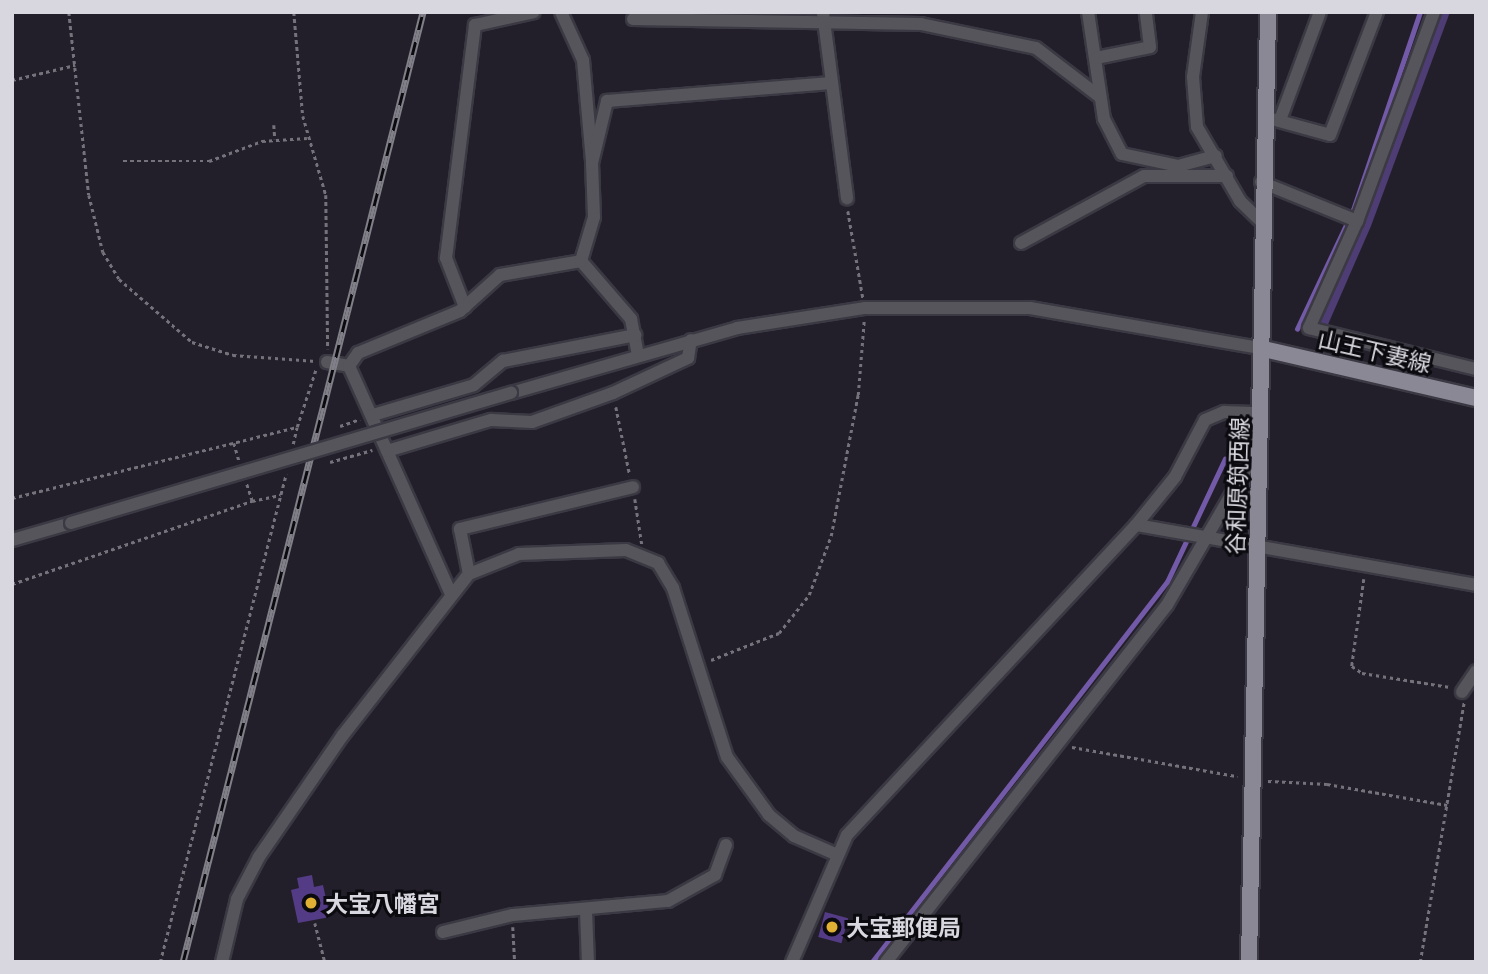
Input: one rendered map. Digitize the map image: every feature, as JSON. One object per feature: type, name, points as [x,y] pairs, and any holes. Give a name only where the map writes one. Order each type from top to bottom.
[{"type":"main road","name":"谷和原筑西線","points":[[1249,962],[1264,349],[1261,182],[1274,119],[1268,12]]},
{"type":"main road","name":"山王下妻線","points":[[1264,349],[1476,398]]},
{"type":"street","points":[[465,307],[446,258],[476,19],[534,12]]},
{"type":"street","points":[[561,12],[583,60],[592,163],[594,217],[581,261]]},
{"type":"street","points":[[1088,12],[1100,97],[1122,154],[1137,162],[1178,166],[1216,156]]},
{"type":"street","points":[[1096,58],[1150,47],[1146,12]]},
{"type":"street","points":[[1202,12],[1194,108],[1197,127],[1227,176],[1261,221]]},
{"type":"street","points":[[1320,12],[1274,119],[1330,135],[1377,12]]},
{"type":"street","points":[[1434,12],[1357,221],[1309,328],[1476,369]]},
{"type":"street","points":[[633,19],[823,15],[920,23],[1036,48],[1100,97]]},
{"type":"street","points":[[823,15],[847,198]]},
{"type":"street","points":[[587,103],[831,83]]},
{"type":"street","points":[[592,163],[607,101]]},
{"type":"street","points":[[1021,243],[1144,176],[1227,176]]},
{"type":"street","points":[[1261,182],[1357,221]]},
{"type":"street","points":[[349,366],[358,353],[465,307],[509,271],[581,261]]},
{"type":"street","points":[[581,261],[631,318],[638,355]]},
{"type":"street","points":[[12,540],[691,340],[865,308],[1042,309],[1264,349]]},
{"type":"street","points":[[373,415],[474,385],[503,361],[635,335]]},
{"type":"street","points":[[386,448],[491,420],[532,422],[613,393],[685,359],[691,340]]},
{"type":"street","points":[[323,362],[349,366]]},
{"type":"street","points":[[349,366],[451,593]]},
{"type":"street","points":[[792,962],[835,854],[868,811],[1136,525],[1175,477],[1212,414],[1261,413]]},
{"type":"street","points":[[886,962],[1167,605],[1261,443]]},
{"type":"street","points":[[469,574],[460,529],[633,488]]},
{"type":"street","points":[[1136,525],[1257,550],[1476,584]]},
{"type":"street","points":[[222,962],[237,899],[258,857],[451,593],[469,574],[498,559],[543,550],[641,553],[670,580],[698,666],[716,736],[749,789],[794,836],[835,854]]},
{"type":"street","points":[[1462,692],[1476,671]]},
{"type":"street","points":[[443,932],[511,916],[586,911],[668,901],[715,875],[726,845]]},
{"type":"street","points":[[586,911],[588,962]]},
{"type":"path","points":[[69,12],[94,223],[127,289],[173,331],[212,350],[323,362]]},
{"type":"path","points":[[292,449],[297,426],[323,362],[329,223],[324,180],[308,137],[294,12]]},
{"type":"path","points":[[12,79],[75,65]]},
{"type":"path","points":[[274,125],[275,140]]},
{"type":"path","points":[[122,161],[209,161],[275,140],[308,137]]},
{"type":"path","points":[[698,666],[779,633],[809,596],[831,536],[858,395],[865,308],[847,198]]},
{"type":"path","points":[[613,393],[633,488],[641,553]]},
{"type":"path","points":[[340,426],[373,415]]},
{"type":"path","points":[[12,498],[297,426]]},
{"type":"path","points":[[233,442],[241,466]]},
{"type":"path","points":[[330,462],[386,448]]},
{"type":"path","points":[[160,962],[289,461]]},
{"type":"path","points":[[245,478],[252,501]]},
{"type":"path","points":[[12,584],[252,501],[280,495]]},
{"type":"path","points":[[1366,567],[1352,666],[1462,692],[1420,962]]},
{"type":"path","points":[[511,916],[516,962]]},
{"type":"path","points":[[315,923],[325,962]]},
{"type":"shaded area","points":[[1440,12],[1450,12],[1371,226],[1326,329],[1315,323]]},
{"type":"building","name":"大宝八幡宮","points":[[312,875],[314,887],[323,885],[330,917],[298,923],[291,890],[299,888],[297,878]]},
{"type":"building","points":[[825,912],[848,918],[841,943],[818,937]]},
{"type":"waterway","points":[[1297,329],[1353,210],[1420,12]]},
{"type":"waterway","points":[[872,962],[1167,582],[1225,459]]},
{"type":"railway","points":[[183,962],[423,12]]},
{"type":"place","name":"大宝八幡宮","points":[[311,903]]},
{"type":"place","name":"大宝郵便局","points":[[832,927]]}]
